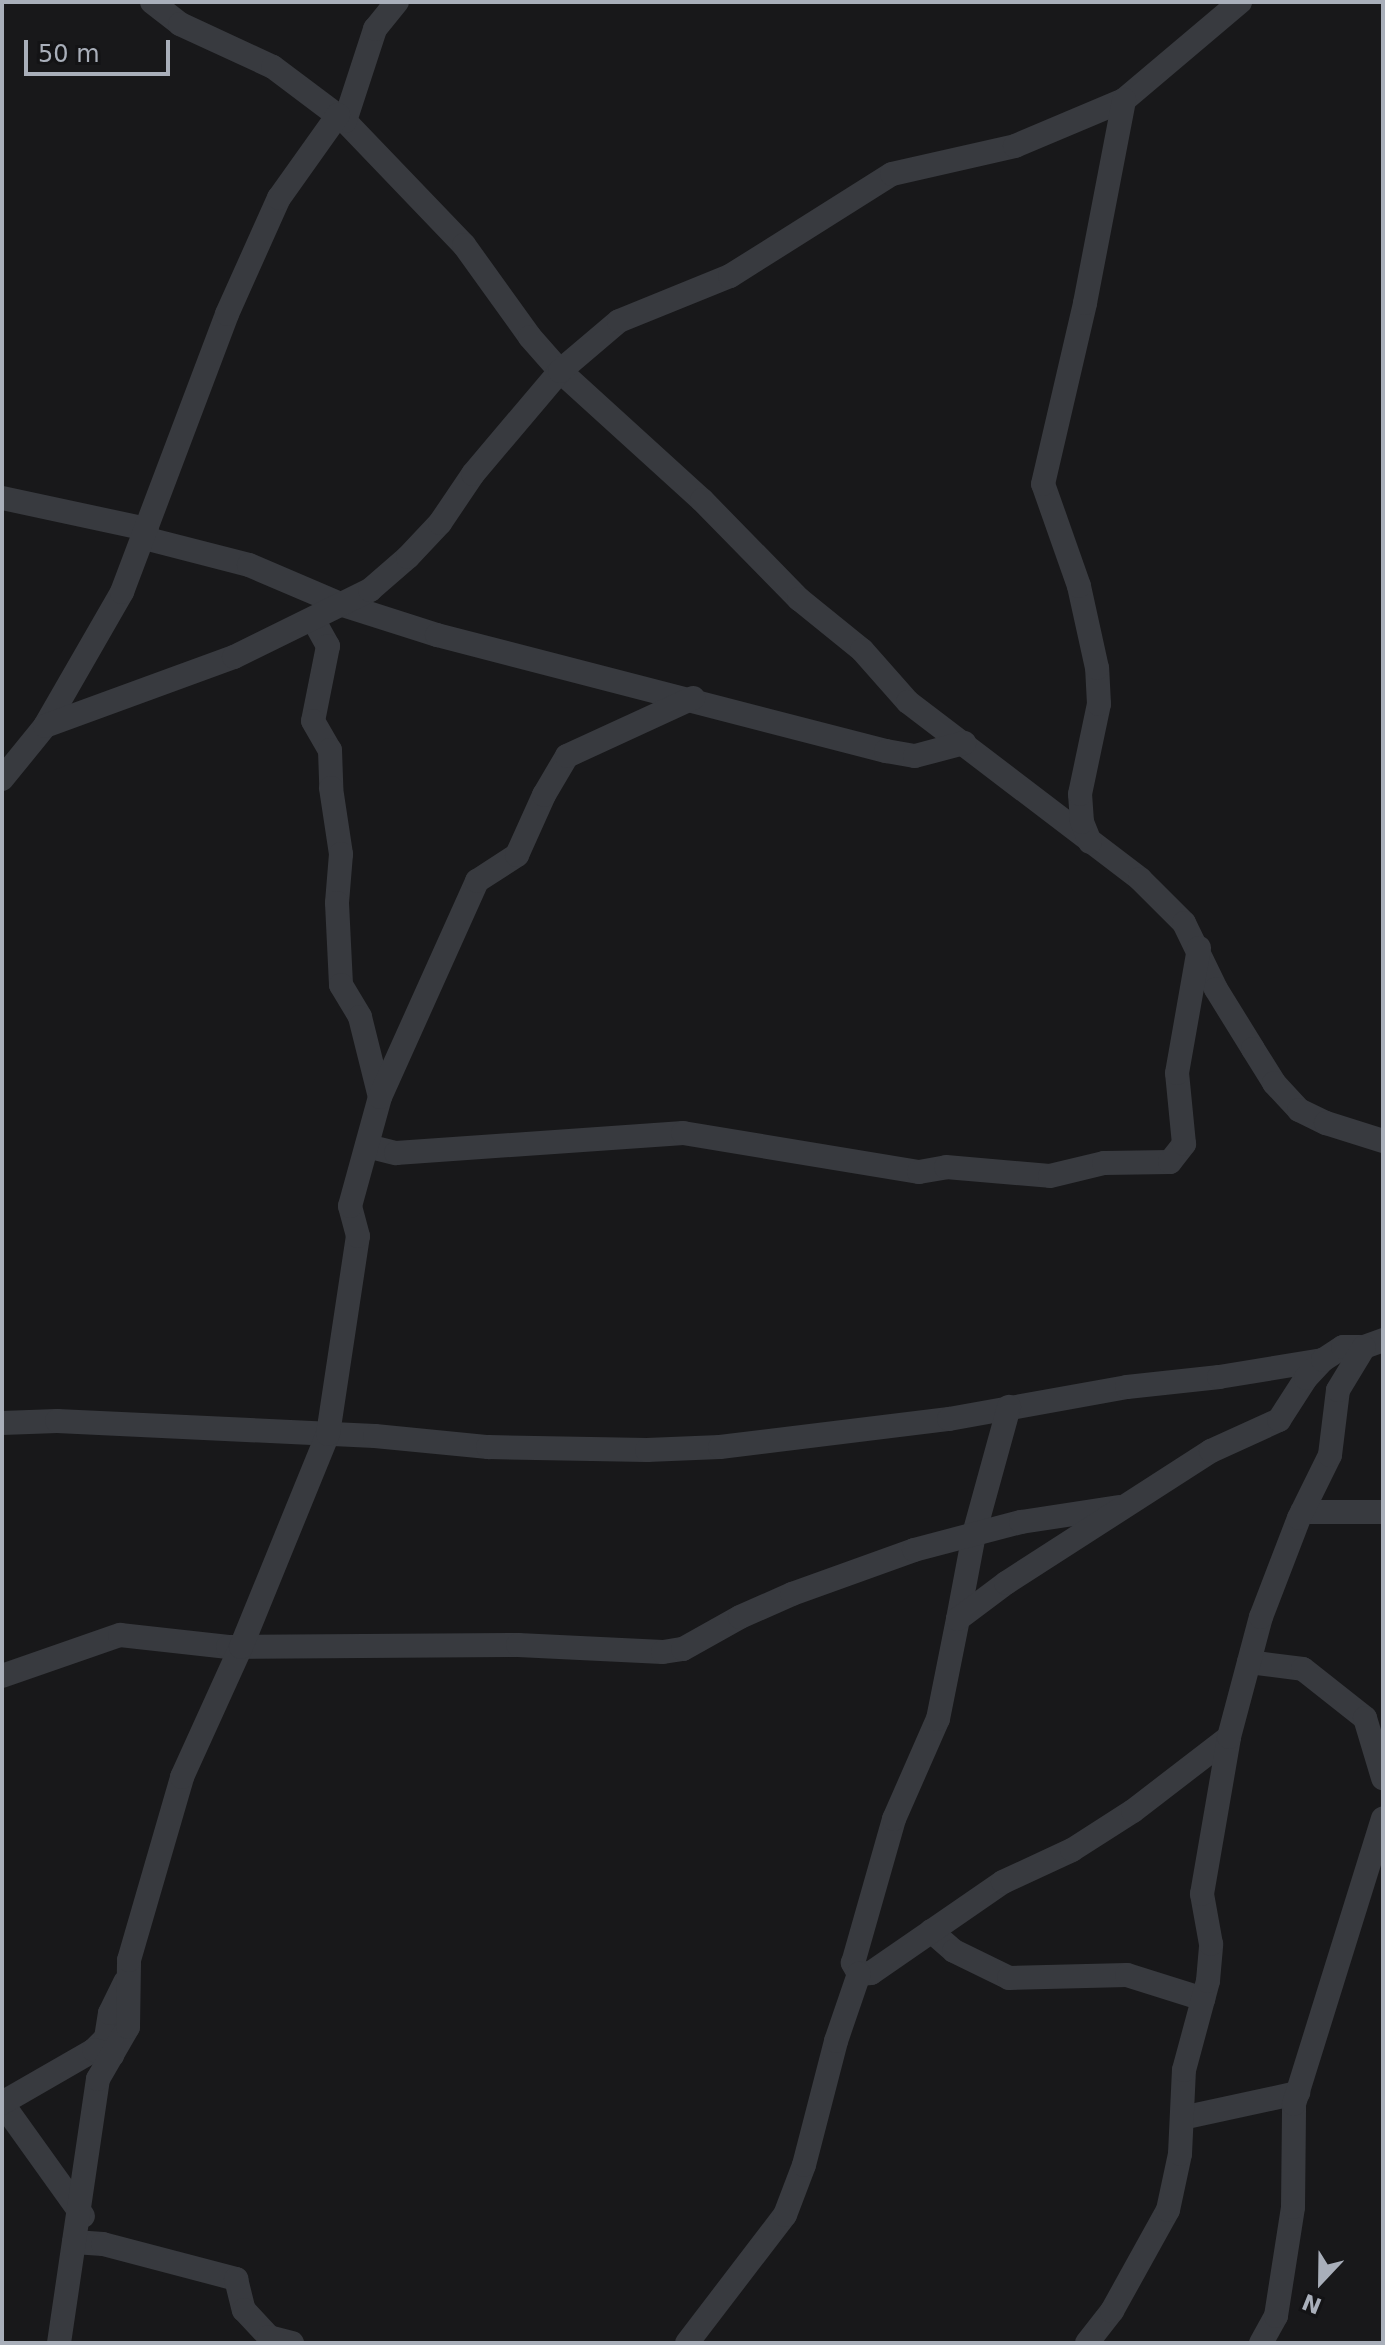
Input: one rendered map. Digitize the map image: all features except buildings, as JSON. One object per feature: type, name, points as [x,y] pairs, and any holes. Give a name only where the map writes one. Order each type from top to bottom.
[{"type":"street","points":[[152,2],[180,24],[273,67],[341,118],[464,245],[530,337],[560,371],[702,500],[799,599],[862,650],[908,702],[1140,879],[1184,923],[1199,948],[1216,989],[1274,1083],[1299,1110],[1326,1123],[1383,1141]]},
{"type":"street","points":[[2,779],[45,726],[122,592],[227,314],[279,198],[341,118],[375,29],[397,2]]},
{"type":"street","points":[[45,726],[234,657],[370,590],[408,557],[560,371],[619,321],[730,276],[758,255],[818,224],[892,174],[1015,146],[1124,100],[1233,4]]},
{"type":"street","points":[[1090,842],[1082,822],[1080,794],[1099,704],[1097,668],[1079,586],[1043,484],[1085,303],[1124,100]]},
{"type":"street","points":[[2,498],[146,533],[249,565],[343,605],[437,635],[915,756],[964,743]]},
{"type":"street","points":[[313,619],[328,646],[313,721],[330,750],[331,788],[341,854],[337,903],[341,985],[360,1017],[380,1097]]},
{"type":"street","points":[[103,2244],[2,2103],[103,2053],[128,2027],[129,1960],[182,1777],[241,1647],[328,1434],[358,1236],[350,1206],[380,1097],[477,881],[517,855],[544,795],[567,756],[693,698]]},
{"type":"street","points":[[367,1146],[396,1153],[683,1133],[919,1172],[946,1167],[1050,1176],[1104,1163],[1170,1162],[1184,1144],[1177,1073],[1199,948]]},
{"type":"street","points":[[958,1619],[1119,1507],[1211,1451],[1279,1420],[1323,1360],[1343,1347],[1374,1344]]},
{"type":"street","points":[[1087,2343],[1112,2311],[1168,2210],[1180,2154],[1184,2070],[1203,1999],[1211,1944],[1202,1894],[1229,1737],[1261,1617],[1302,1512],[1330,1455],[1338,1390],[1374,1344]]},
{"type":"street","points":[[2,1423],[57,1421],[328,1434],[488,1447],[647,1450],[788,1440],[949,1419],[1009,1407],[1323,1360]]},
{"type":"street","points":[[687,2343],[785,2215],[804,2165],[840,2026],[859,1974],[853,1963],[894,1819],[938,1719],[974,1534],[1009,1407]]},
{"type":"street","points":[[2,1676],[120,1635],[241,1647],[518,1645],[663,1652],[683,1649],[740,1617],[792,1594],[914,1550],[1021,1522],[1119,1507]]},
{"type":"street","points":[[1302,1512],[1383,1512]]},
{"type":"street","points":[[1249,1662],[1303,1669],[1365,1718],[1383,1778]]},
{"type":"street","points":[[859,1974],[871,1973],[1003,1882],[1072,1850],[1133,1811],[1181,1770],[1229,1737]]},
{"type":"street","points":[[1261,2343],[1276,2316],[1293,2207],[1298,2093],[1383,1819]]},
{"type":"street","points":[[931,1931],[954,1951],[1009,1978],[1127,1975],[1203,1999]]},
{"type":"street","points":[[59,2343],[103,2053]]},
{"type":"street","points":[[1182,2118],[1298,2093]]},
{"type":"street","points":[[74,2242],[103,2244],[236,2279],[244,2310],[269,2337],[292,2343]]}]
